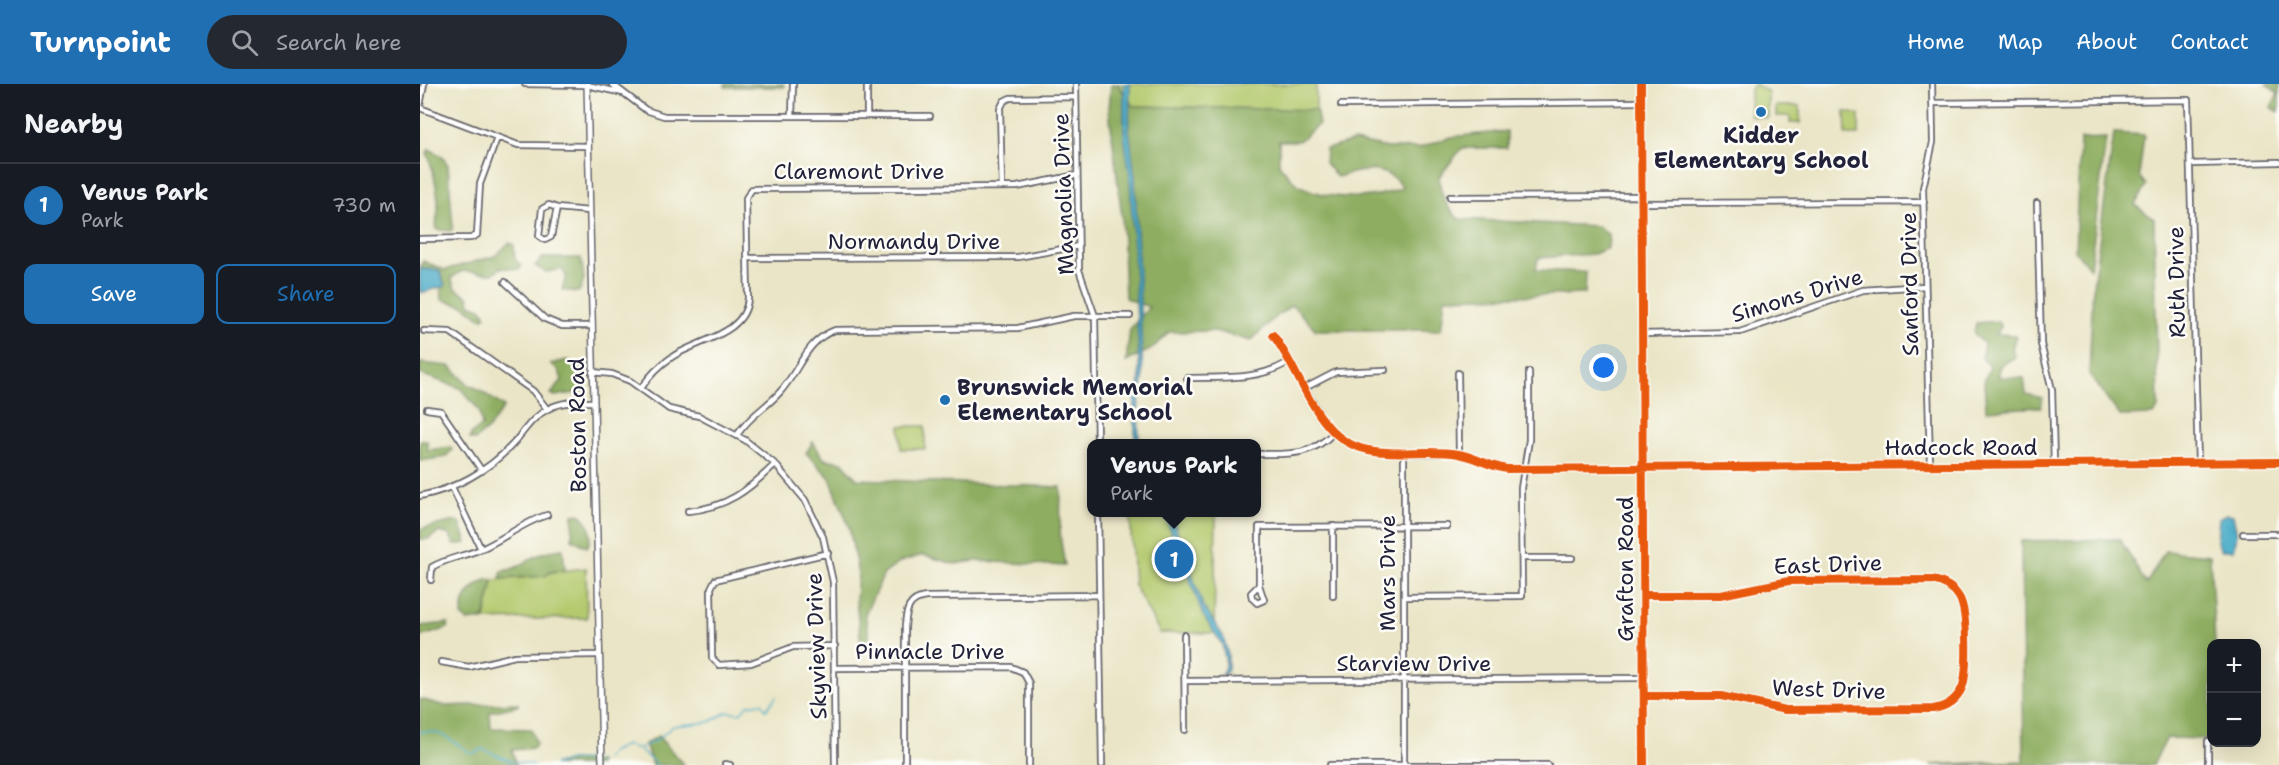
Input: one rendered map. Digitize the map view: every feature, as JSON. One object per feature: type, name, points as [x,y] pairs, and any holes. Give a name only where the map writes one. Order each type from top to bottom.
[{"type":"street","points":[[424,84],[420,107],[496,138],[527,146],[587,146]]},
{"type":"street","points":[[525,84],[587,84],[627,94]]},
{"type":"street","name":"Boston Road","points":[[587,84],[602,765]]},
{"type":"street","points":[[612,84],[646,110],[664,116],[930,116]]},
{"type":"street","points":[[792,116],[793,84]]},
{"type":"street","points":[[867,84],[867,116]]},
{"type":"street","name":"Magnolia Drive","points":[[1076,84],[1080,276],[1095,316],[1097,439]]},
{"type":"street","name":"Grafton Road","points":[[1641,84],[1644,765]]},
{"type":"street","name":"Sanford Drive","points":[[1930,465],[1924,180],[1933,142],[1932,84]]},
{"type":"street","points":[[1002,187],[1000,109],[1004,101],[1010,98],[1076,97]]},
{"type":"street","name":"Ruth Drive","points":[[1932,103],[2188,100],[2198,463]]},
{"type":"street","points":[[1341,105],[1641,102]]},
{"type":"street","points":[[420,238],[474,237],[479,227],[480,184],[496,138]]},
{"type":"street","points":[[2190,164],[2279,162]]},
{"type":"street","name":"Claremont Drive","points":[[642,387],[671,358],[732,327],[741,319],[748,301],[746,198],[756,187],[1002,187],[1026,186],[1077,175]]},
{"type":"street","points":[[1450,197],[1641,195]]},
{"type":"street","points":[[1641,203],[1924,202]]},
{"type":"street","points":[[2037,203],[2041,344],[2052,390],[2054,464]]},
{"type":"street","points":[[557,208],[551,237],[541,239],[538,233],[542,209],[549,206],[589,211]]},
{"type":"street","name":"Normandy Drive","points":[[747,258],[1018,257],[1079,246]]},
{"type":"street","points":[[505,282],[545,319],[562,326],[591,326]]},
{"type":"street","name":"Simons Drive","points":[[1642,334],[1740,332],[1863,290],[1925,286]]},
{"type":"street","points":[[737,435],[751,416],[781,392],[812,344],[835,330],[1018,328],[1063,318],[1130,316]]},
{"type":"street","points":[[424,331],[450,332],[533,391],[546,409]]},
{"type":"street","points":[[1273,335],[1322,418],[1334,432],[1349,443],[1366,450],[1459,454],[1498,468],[1643,468]]},
{"type":"street","points":[[1187,378],[1256,376],[1273,371],[1290,361]]},
{"type":"street","points":[[1305,388],[1336,372],[1385,370]]},
{"type":"street","name":"Skyview Drive","points":[[592,372],[621,376],[642,387],[669,409],[699,417],[737,435],[775,464],[804,500],[818,524],[828,553],[835,596],[835,765]]},
{"type":"street","points":[[1404,597],[1522,596],[1521,489],[1529,440],[1529,372]]},
{"type":"street","points":[[1458,373],[1459,454]]},
{"type":"street","points":[[420,496],[452,487],[482,471],[504,453],[530,422],[546,409],[564,403],[593,402]]},
{"type":"street","points":[[427,410],[441,411],[482,471]]},
{"type":"street","points":[[1261,454],[1308,451],[1322,444],[1334,432]]},
{"type":"street","name":"Mars Drive","points":[[1404,453],[1404,765]]},
{"type":"street","name":"Hadcock Road","points":[[1643,468],[2279,462]]},
{"type":"street","points":[[688,511],[719,506],[739,496],[775,464]]},
{"type":"street","points":[[452,487],[481,549]]},
{"type":"street","points":[[431,580],[432,567],[442,561],[481,549],[534,519],[547,515]]},
{"type":"street","points":[[1098,517],[1102,765]]},
{"type":"street","points":[[1333,526],[1334,597]]},
{"type":"street","points":[[1259,585],[1259,527],[1448,526]]},
{"type":"street","points":[[2243,534],[2279,534]]},
{"type":"street","points":[[828,553],[715,580],[711,588],[712,655],[716,663],[742,665],[793,647],[835,646]]},
{"type":"street","points":[[1522,558],[1572,558]]},
{"type":"street","name":"East Drive","points":[[1644,595],[1721,595],[1789,581],[1932,580],[1950,587],[1962,602],[1965,645]]},
{"type":"street","points":[[905,765],[906,613],[912,601],[926,597],[1099,595]]},
{"type":"street","points":[[1184,635],[1185,730]]},
{"type":"street","name":"West Drive","points":[[1644,696],[1721,696],[1785,710],[1933,709],[1950,702],[1962,688],[1965,645]]},
{"type":"street","points":[[441,663],[469,667],[514,656],[599,655]]},
{"type":"street","name":"Pinnacle Drive","points":[[835,668],[1011,667],[1023,672],[1029,683],[1029,765]]},
{"type":"street","name":"Starview Drive","points":[[1185,681],[1644,678]]},
{"type":"street","points":[[2208,747],[2208,765]]},
{"type":"street","points":[[1330,765],[1548,764]]},
{"type":"green space","points":[[725,84],[784,84],[784,87],[725,87]]},
{"type":"green space","points":[[1111,84],[1117,84],[1133,106],[1316,110],[1319,124],[1299,141],[1279,141],[1279,164],[1292,180],[1302,187],[1339,197],[1366,197],[1403,188],[1389,175],[1373,170],[1337,177],[1325,163],[1326,149],[1354,141],[1388,148],[1419,148],[1451,137],[1507,131],[1507,148],[1462,148],[1439,177],[1445,200],[1454,214],[1459,219],[1597,226],[1609,235],[1608,248],[1594,254],[1538,258],[1536,270],[1586,272],[1585,294],[1445,298],[1441,330],[1316,330],[1292,305],[1272,320],[1251,341],[1215,331],[1169,332],[1152,349],[1126,362],[1130,329],[1149,307],[1125,298],[1122,219],[1109,109]]},
{"type":"green space","points":[[1117,84],[1316,84],[1316,110],[1133,106]]},
{"type":"green space","points":[[1755,84],[1768,92],[1768,118],[1750,116],[1750,89]]},
{"type":"green space","points":[[2266,84],[2279,84],[2279,112],[2271,107],[2278,94]]},
{"type":"green space","points":[[1776,106],[1800,106],[1800,123],[1790,123],[1790,116],[1776,116]]},
{"type":"green space","points":[[1845,111],[1859,115],[1859,135],[1846,135]]},
{"type":"green space","points":[[2114,133],[2144,135],[2139,176],[2146,185],[2135,205],[2154,219],[2158,408],[2154,415],[2120,416],[2089,374],[2093,286]]},
{"type":"green space","points":[[2106,138],[2090,268],[2075,251],[2080,139]]},
{"type":"green space","points":[[429,149],[442,156],[448,165],[453,227],[451,231],[437,230],[438,197],[427,153]]},
{"type":"green space","points":[[509,243],[514,245],[515,260],[521,265],[520,269],[500,268],[493,274],[462,271],[451,278],[455,288],[469,297],[470,304],[481,308],[486,316],[482,319],[465,306],[442,300],[441,289],[445,285],[439,270],[420,269],[423,261],[445,270],[495,256]]},
{"type":"green space","points":[[542,258],[581,258],[584,278],[581,289],[578,292],[562,290],[566,276],[562,269],[546,272],[535,266]]},
{"type":"green space","points":[[1997,321],[2001,327],[1996,334],[2016,335],[2012,349],[2015,357],[1999,367],[1999,377],[2024,378],[2026,394],[2043,398],[2041,407],[1986,410],[1984,382],[1990,366],[1982,358],[1984,344],[1974,333],[1976,323]]},
{"type":"green space","points":[[567,360],[583,366],[586,381],[582,392],[555,396],[551,394],[562,380],[559,371],[551,364]]},
{"type":"green space","points":[[420,363],[450,366],[469,385],[504,407],[489,428],[475,440],[470,439],[471,434],[482,426],[479,410],[460,388],[420,374]]},
{"type":"green space","points":[[900,426],[925,426],[925,449],[901,449]]},
{"type":"green space","points":[[420,441],[427,441],[428,450],[451,447],[452,450],[445,457],[420,461]]},
{"type":"green space","points":[[813,442],[824,459],[842,462],[857,479],[1061,487],[1060,535],[1065,566],[976,561],[954,564],[923,555],[900,562],[884,574],[865,614],[870,643],[861,644],[856,600],[858,574],[849,527],[830,478],[806,453]]},
{"type":"green space","points":[[579,514],[586,520],[590,529],[587,547],[572,539],[573,515]]},
{"type":"green space","points":[[1130,517],[1216,517],[1214,633],[1160,633],[1134,585]]},
{"type":"green space","points":[[455,521],[460,523],[467,543],[454,545],[450,535],[439,532],[428,539],[420,539],[420,529]]},
{"type":"green space","points":[[2120,539],[2146,584],[2165,551],[2210,555],[2215,639],[2207,639],[2207,739],[2167,738],[2153,765],[1930,765],[2024,761],[2021,541]]},
{"type":"green space","points":[[563,549],[565,570],[551,572],[545,576],[500,579],[502,571],[545,552]]},
{"type":"green space","points":[[586,568],[587,618],[479,620],[485,619],[493,580],[544,576],[551,572]]},
{"type":"green space","points":[[488,579],[493,580],[484,619],[467,621],[462,617],[465,598],[472,589]]},
{"type":"green space","points":[[448,623],[448,628],[420,637],[420,626]]},
{"type":"green space","points":[[420,699],[446,706],[518,703],[518,706],[490,712],[491,728],[531,729],[536,743],[534,748],[512,750],[516,765],[420,765]]},
{"type":"green space","points":[[658,736],[684,765],[652,765],[645,744]]},
{"type":"green space","points":[[569,760],[599,761],[599,765],[554,765]]},
{"type":"water","points":[[1124,84],[1130,84],[1129,129],[1135,178],[1143,380],[1138,409],[1139,439],[1135,439],[1135,400],[1140,383],[1130,176],[1124,134]]},
{"type":"water","points":[[420,269],[439,270],[445,286],[420,293]]},
{"type":"water","points":[[2226,514],[2233,515],[2237,534],[2234,550],[2221,550],[2217,542],[2219,519]]},
{"type":"water","points":[[1163,517],[1171,517],[1203,606],[1223,636],[1228,655],[1228,669],[1224,675],[1222,675],[1226,663],[1222,644],[1204,617],[1167,521]]},
{"type":"waterway","points":[[638,749],[657,740],[673,726],[710,722],[727,712],[740,713],[748,705],[762,703],[766,710],[776,697]]},
{"type":"waterway","points":[[420,732],[441,735],[472,754],[482,749],[510,761],[535,765]]},
{"type":"waterway","points":[[605,760],[611,752],[626,745],[638,749],[657,765]]},
{"type":"waterway","points":[[554,765],[569,760],[599,761]]},
{"type":"cycle path","points":[[1641,84],[1644,765]]},
{"type":"cycle path","points":[[1273,335],[1320,415],[1342,439],[1356,447],[1372,451],[1459,454],[1507,469],[2279,462]]},
{"type":"cycle path","points":[[1644,595],[1721,595],[1789,581],[1932,580],[1954,590],[1959,597],[1964,615],[1966,642],[1962,688],[1950,703],[1933,709],[1785,710],[1721,696],[1644,696]]},
{"type":"place","name":"Kidder Elementary School","points":[[1761,112]]},
{"type":"place","name":"Brunswick Memorial Elementary School","points":[[945,400]]},
{"type":"place","name":"Venus Park","points":[[1174,559]]}]
